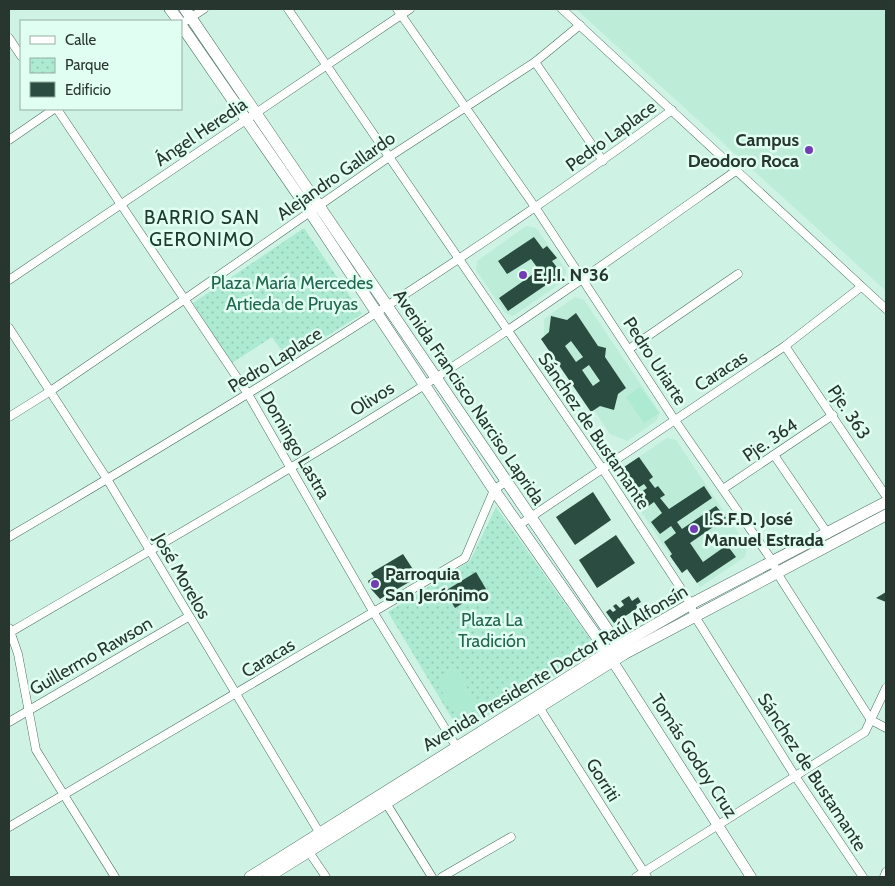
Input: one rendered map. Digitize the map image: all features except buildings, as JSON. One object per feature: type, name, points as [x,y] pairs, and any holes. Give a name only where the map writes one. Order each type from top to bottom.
[{"type":"main road","points":[[170,9],[178,20]]},
{"type":"main road","name":"Avenida Francisco Narciso Laprida","points":[[185,19],[382,311],[424,385],[610,657]]},
{"type":"main road","name":"Avenida Francisco Narciso Laprida","points":[[382,311],[435,378],[621,650]]},
{"type":"main road","name":"Avenida Presidente Doctor Raúl Alfonsín","points":[[775,568],[828,534],[886,502]]},
{"type":"main road","name":"Avenida Presidente Doctor Raúl Alfonsín","points":[[268,877],[309,852],[323,838],[621,650],[692,610],[886,515]]},
{"type":"main road","name":"Avenida Presidente Doctor Raúl Alfonsín","points":[[250,877],[386,803],[460,751]]},
{"type":"street","points":[[185,19],[204,9]]},
{"type":"street","name":"Sánchez de Bustamante","points":[[288,9],[602,468],[795,776],[863,877]]},
{"type":"street","name":"Ángel Heredia","points":[[9,280],[326,65],[399,12],[410,9]]},
{"type":"street","points":[[562,9],[886,309]]},
{"type":"street","name":"Pedro Uriarte","points":[[399,12],[535,207],[674,419],[775,568],[871,720],[886,728]]},
{"type":"street","name":"Alejandro Gallardo","points":[[9,417],[49,392],[185,299],[389,157],[535,62],[580,25]]},
{"type":"street","points":[[9,38],[20,54]]},
{"type":"street","points":[[535,62],[603,161]]},
{"type":"street","points":[[9,140],[54,110]]},
{"type":"street","name":"Domingo Lastra","points":[[57,110],[248,394],[374,613],[460,751]]},
{"type":"street","name":"Pedro Laplace","points":[[9,537],[108,479],[382,311],[459,261],[603,161],[672,110]]},
{"type":"street","name":"Olivos","points":[[10,631],[151,551],[424,385],[507,331],[737,170]]},
{"type":"street","points":[[629,349],[738,274]]},
{"type":"street","name":"Caracas","points":[[518,525],[674,419],[786,346],[861,286]]},
{"type":"street","name":"José Morelos","points":[[9,328],[49,392],[108,479],[188,617],[323,838]]},
{"type":"street","name":"Pje. 363","points":[[786,346],[834,415],[886,496]]},
{"type":"street","name":"Pje. 364","points":[[722,489],[834,415]]},
{"type":"street","points":[[774,455],[828,534]]},
{"type":"street","points":[[494,490],[505,482]]},
{"type":"street","name":"Caracas","points":[[9,827],[65,796],[465,558],[494,490]]},
{"type":"street","name":"Guillermo Rawson","points":[[9,722],[188,617]]},
{"type":"street","points":[[10,631],[18,654],[36,750],[115,877]]},
{"type":"street","name":"Tomás Godoy Cruz","points":[[610,657],[751,877]]},
{"type":"street","points":[[636,877],[646,875],[718,824],[866,732],[886,688]]},
{"type":"street","name":"Gorriti","points":[[537,704],[646,875]]},
{"type":"street","points":[[386,803],[432,877]]},
{"type":"street","points":[[442,877],[511,837]]},
{"type":"street","points":[[309,852],[326,877]]},
{"type":"street","points":[[884,877],[886,872]]},
{"type":"shaded area","name":"Campus Deodoro Roca","points":[[576,9],[886,9],[886,291]]},
{"type":"shaded area","name":"E.J.I. Nº36","points":[[526,226],[536,228],[566,270],[565,280],[513,316],[505,313],[476,270],[477,261]]},
{"type":"shaded area","points":[[575,297],[584,300],[660,413],[656,421],[627,441],[610,434],[594,410],[591,412],[541,339],[544,336],[544,319]]},
{"type":"shaded area","name":"I.S.F.D. José Manuel Estrada","points":[[667,438],[676,440],[747,546],[745,557],[700,587],[688,569],[682,573],[619,478],[621,469]]},
{"type":"green space","name":"Plaza María Mercedes Artieda de Pruyas","points":[[304,228],[362,314],[288,360],[272,337],[232,363],[193,303]]},
{"type":"green space","points":[[640,387],[659,413],[644,423],[626,397]]},
{"type":"green space","name":"Plaza La Tradición","points":[[496,507],[598,650],[460,732],[388,612],[470,561]]},
{"type":"green space","points":[[456,669],[477,704],[457,716],[436,682]]},
{"type":"place","name":"Campus Deodoro Roca","points":[[809,150]]},
{"type":"place","name":"E.J.I. Nº36","points":[[523,275]]},
{"type":"place","name":"I.S.F.D. José Manuel Estrada","points":[[694,529]]},
{"type":"place","name":"Parroquia San Jerónimo","points":[[375,584]]},
{"type":"district","name":"BARRIO SAN GERONIMO","points":[[202,228]]}]
